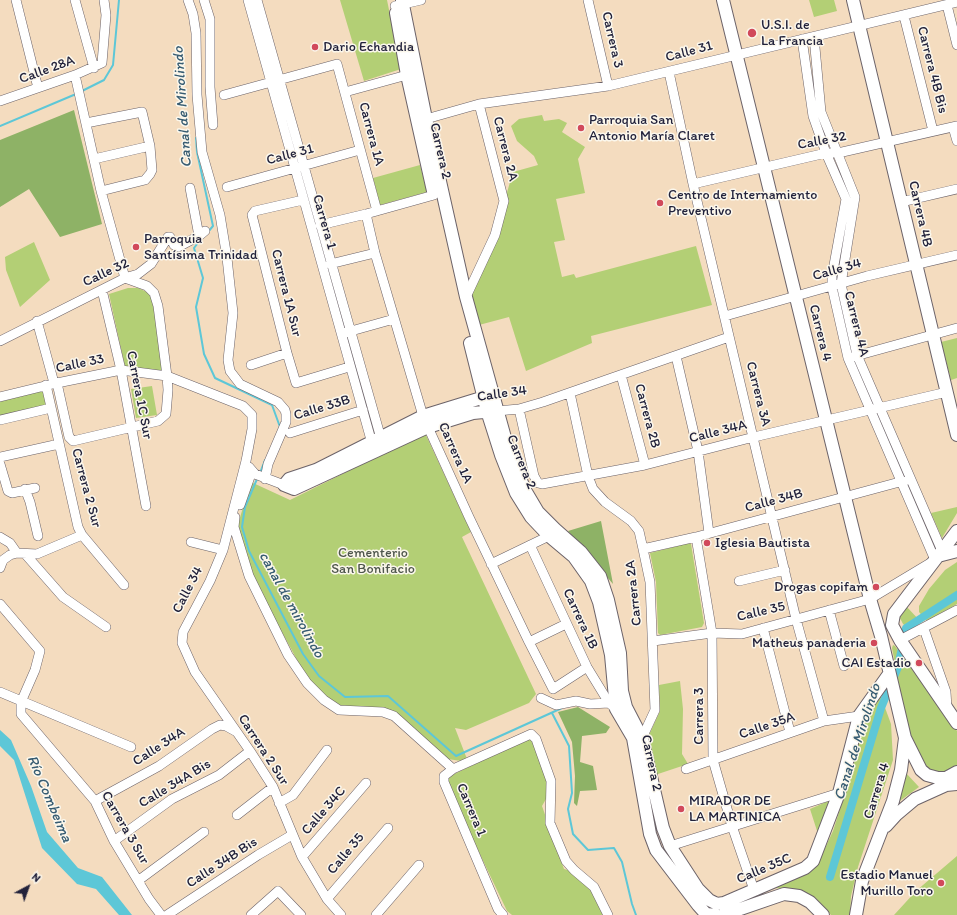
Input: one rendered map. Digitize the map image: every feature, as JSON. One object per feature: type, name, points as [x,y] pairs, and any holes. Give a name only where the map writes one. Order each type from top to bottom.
[{"type":"street","points":[[16,0],[38,88]]},
{"type":"street","points":[[75,0],[94,68]]},
{"type":"street","name":"Calle 28A","points":[[0,102],[94,68],[102,63],[106,15],[104,0]]},
{"type":"street","points":[[188,0],[193,14],[196,33],[197,95],[202,152],[220,215],[224,236],[233,313],[228,360],[230,371],[240,384],[278,402],[285,410],[286,414],[286,422],[268,464],[258,475],[246,461]]},
{"type":"street","points":[[204,0],[210,19],[210,87],[213,124]]},
{"type":"street","name":"Carrera 1","points":[[248,0],[274,81],[298,168],[320,225],[345,333],[350,367],[363,410],[378,445]]},
{"type":"street","name":"Carrera 1","points":[[257,0],[274,81]]},
{"type":"street","points":[[398,3],[421,0]]},
{"type":"street","name":"Carrera 3","points":[[588,0],[608,86]]},
{"type":"street","name":"Carrera 4","points":[[723,0],[905,738],[893,800],[862,881],[856,915]]},
{"type":"street","name":"Carrera 4B","points":[[853,0],[957,435]]},
{"type":"street","name":"Calle 31","points":[[426,119],[479,104],[608,86],[669,72],[736,54],[904,16],[928,5],[957,2]]},
{"type":"street","name":"Carrera 2","points":[[398,3],[407,75],[434,195],[492,411],[501,455],[516,493],[531,517],[549,536],[574,557],[591,581],[599,602],[611,655],[612,706],[632,738],[650,834],[656,850],[698,905],[710,914]]},
{"type":"street","name":"Carrera 2","points":[[398,3],[426,119],[488,396]]},
{"type":"street","points":[[947,4],[957,45]]},
{"type":"street","name":"Carrera 4B Bis","points":[[904,16],[932,131]]},
{"type":"street","name":"Carrera 4A","points":[[814,37],[821,112],[855,197],[837,286]]},
{"type":"street","name":"Carrera 4A","points":[[802,39],[813,116],[826,153],[846,199],[832,276],[837,286],[853,356],[870,410],[902,482],[938,556]]},
{"type":"street","name":"Carrera 1A","points":[[274,81],[337,64],[377,211]]},
{"type":"street","name":"Carrera 3A","points":[[669,72],[692,184],[754,437],[796,619],[824,721]]},
{"type":"street","points":[[74,75],[125,278],[147,286],[155,295],[158,306],[167,376],[168,390],[166,414],[162,418],[132,427]]},
{"type":"street","points":[[345,92],[407,75]]},
{"type":"street","points":[[224,95],[274,81]]},
{"type":"street","name":"Carrera 2A","points":[[466,297],[495,235],[504,201],[479,104]]},
{"type":"street","points":[[86,123],[142,112],[150,146],[152,170],[145,180],[102,191]]},
{"type":"street","name":"Carrera 4B Bis","points":[[955,126],[957,141]]},
{"type":"street","name":"Calle 32","points":[[692,184],[826,153],[838,153],[955,126]]},
{"type":"street","points":[[94,159],[150,146]]},
{"type":"street","name":"Calle 31","points":[[227,187],[360,150]]},
{"type":"street","name":"Carrera 1","points":[[298,168],[303,200],[345,333],[378,445]]},
{"type":"street","name":"Calle 32","points":[[0,341],[37,321],[125,278],[138,274],[151,264],[168,237],[170,237],[174,246],[178,247],[202,234],[190,188]]},
{"type":"street","points":[[901,202],[957,189]]},
{"type":"street","points":[[320,225],[434,195]]},
{"type":"street","name":"Carrera 1A Sur","points":[[303,200],[255,211],[252,215],[252,220],[287,354],[296,383],[350,367]]},
{"type":"street","name":"Carrera 1A","points":[[366,214],[375,253],[425,422],[529,642],[553,689],[587,667]]},
{"type":"street","points":[[330,264],[375,253]]},
{"type":"street","name":"Calle 34","points":[[725,316],[916,264],[957,256]]},
{"type":"street","name":"Carrera 1C Sur","points":[[102,290],[121,370],[146,506]]},
{"type":"street","points":[[345,333],[394,319]]},
{"type":"street","name":"Carrera 2 Sur","points":[[37,321],[52,384],[70,437],[73,441],[132,427]]},
{"type":"street","points":[[853,356],[957,328]]},
{"type":"street","name":"Calle 34","points":[[425,422],[473,413],[519,409],[621,376],[730,337]]},
{"type":"street","points":[[250,365],[287,354]]},
{"type":"street","points":[[676,356],[698,451],[710,533]]},
{"type":"street","name":"Carrera 4A","points":[[853,356],[880,408],[911,479],[938,556]]},
{"type":"street","name":"Calle 33","points":[[0,398],[52,384],[121,370],[167,376],[243,406],[248,410],[252,415],[252,429],[246,461]]},
{"type":"street","name":"Carrera 2B","points":[[621,376],[645,465]]},
{"type":"street","name":"Carrera 2 Sur","points":[[52,384],[51,408],[78,527],[82,535],[124,586]]},
{"type":"street","name":"Calle 34A","points":[[542,484],[645,465],[754,437],[947,392]]},
{"type":"street","name":"Carrera 2A","points":[[570,393],[588,476],[593,489],[605,502],[621,512],[639,531],[650,582],[655,710],[642,738]]},
{"type":"street","name":"Calle 34","points":[[258,475],[294,489],[425,422],[488,396]]},
{"type":"street","points":[[0,420],[51,408]]},
{"type":"street","name":"Carrera 2","points":[[519,409],[534,476],[538,483],[542,484]]},
{"type":"street","name":"Calle 33B","points":[[290,433],[363,410]]},
{"type":"street","name":"Carrera 2","points":[[492,411],[525,490],[538,512],[555,530],[592,563],[600,576],[608,600],[620,653],[622,691],[626,707],[642,738],[663,828],[670,846],[698,889],[709,900],[717,904],[724,902]]},
{"type":"street","points":[[0,457],[59,444]]},
{"type":"street","name":"Calle 34","points":[[182,643],[183,632],[210,581],[223,550],[246,461]]},
{"type":"street","points":[[0,464],[2,479],[6,488],[12,493],[35,488]]},
{"type":"street","name":"Carrera 1","points":[[258,475],[236,516],[234,527],[249,576],[288,655],[307,683],[324,700],[339,710],[383,712],[394,716],[453,768],[444,776],[444,782],[498,909],[504,915]]},
{"type":"street","name":"Calle 34B","points":[[643,549],[696,537],[911,479]]},
{"type":"street","points":[[25,489],[30,502],[38,536]]},
{"type":"street","name":"Calle 35","points":[[899,637],[892,619],[894,614],[957,530]]},
{"type":"street","points":[[0,568],[6,557],[17,553],[26,555],[37,554],[82,535]]},
{"type":"street","points":[[491,564],[549,536]]},
{"type":"street","points":[[0,537],[10,543],[17,553]]},
{"type":"street","name":"Carrera 3","points":[[696,537],[712,633],[713,760],[732,826],[754,890]]},
{"type":"street","points":[[191,542],[223,550]]},
{"type":"street","name":"Carrera 1B","points":[[530,545],[587,667],[612,706]]},
{"type":"street","points":[[938,556],[957,551]]},
{"type":"street","points":[[26,555],[63,597],[106,627]]},
{"type":"street","name":"Calle 35","points":[[653,641],[712,633],[742,634],[870,599],[938,556]]},
{"type":"street","points":[[739,581],[785,570]]},
{"type":"street","points":[[0,604],[38,647],[40,655],[21,702]]},
{"type":"street","points":[[829,610],[844,666]]},
{"type":"street","points":[[899,637],[924,629],[957,610]]},
{"type":"street","points":[[529,642],[566,624]]},
{"type":"street","points":[[763,628],[790,732]]},
{"type":"street","points":[[881,636],[882,631],[886,628],[899,637],[956,721]]},
{"type":"street","points":[[924,629],[946,692],[947,709]]},
{"type":"street","name":"Carrera 2 Sur","points":[[182,643],[195,672],[273,787],[302,857],[327,899],[341,915]]},
{"type":"street","points":[[670,846],[839,793],[859,716],[890,677]]},
{"type":"street","points":[[1,694],[131,747]]},
{"type":"street","points":[[541,698],[556,705],[576,701],[612,706]]},
{"type":"street","name":"Carrera 3 Sur","points":[[21,702],[21,714],[95,801],[114,841],[161,915]]},
{"type":"street","name":"Calle 35A","points":[[686,768],[824,721],[859,716]]},
{"type":"street","name":"Calle 34A","points":[[95,801],[159,766],[220,725],[226,726],[237,733]]},
{"type":"street","points":[[453,768],[531,734],[536,739],[551,781],[550,823],[566,860],[574,870],[594,887],[608,915]]},
{"type":"street","points":[[905,738],[921,770],[926,775],[942,778],[957,772]]},
{"type":"street","points":[[279,803],[293,795],[327,750]]},
{"type":"street","name":"Calle 34A Bis","points":[[114,841],[172,799],[219,775],[250,751]]},
{"type":"street","name":"Calle 34C","points":[[302,857],[366,783]]},
{"type":"street","points":[[877,840],[886,827],[908,804],[930,791],[946,785],[957,784]]},
{"type":"street","points":[[237,815],[273,787]]},
{"type":"street","name":"Calle 35C","points":[[724,902],[805,868],[813,861],[839,793]]},
{"type":"street","name":"Calle 35","points":[[327,899],[388,828]]},
{"type":"street","points":[[139,880],[204,832]]},
{"type":"street","name":"Calle 34B Bis","points":[[167,915],[258,855],[292,835]]},
{"type":"street","points":[[376,915],[419,865]]},
{"type":"street","points":[[251,915],[278,891],[301,915]]},
{"type":"street","name":"Calle 35C","points":[[723,915],[784,894],[799,896],[810,902],[823,915]]},
{"type":"green space","points":[[340,0],[387,0],[401,69],[364,81]]},
{"type":"green space","points":[[809,0],[834,0],[837,11],[814,17]]},
{"type":"green space","points":[[74,110],[102,224],[60,237],[29,189],[0,207],[0,140]]},
{"type":"green space","points":[[542,115],[544,121],[559,119],[567,123],[562,132],[585,147],[578,159],[585,193],[556,199],[565,240],[554,242],[562,277],[574,274],[576,278],[696,246],[712,305],[591,336],[592,343],[526,371],[509,317],[479,325],[471,295],[503,206],[513,172],[538,165],[534,156],[517,141],[511,126],[519,119]]},
{"type":"green space","points":[[420,165],[427,192],[380,205],[373,178]]},
{"type":"green space","points":[[34,242],[50,280],[20,307],[6,270],[5,257]]},
{"type":"green space","points":[[128,288],[138,288],[149,293],[154,300],[164,373],[125,367],[109,294]]},
{"type":"green space","points":[[957,338],[957,378],[951,380],[941,342]]},
{"type":"green space","points":[[46,385],[51,408],[0,420],[0,397]]},
{"type":"green space","points":[[152,386],[157,415],[136,418],[131,389]]},
{"type":"green space","name":"Cementerio San Bonifacio","points":[[425,433],[471,532],[462,537],[536,694],[529,703],[466,730],[455,728],[467,759],[461,761],[448,759],[398,714],[382,708],[339,706],[309,682],[251,575],[237,527],[251,482],[290,500]]},
{"type":"green space","points":[[957,507],[957,513],[942,538],[931,513]]},
{"type":"green space","points":[[601,521],[613,584],[568,531]]},
{"type":"green space","points":[[689,543],[691,544],[704,623],[702,627],[660,635],[658,633],[656,582],[650,553]]},
{"type":"green space","points":[[957,562],[957,604],[927,621],[919,612],[919,606],[929,589],[945,570]]},
{"type":"green space","points":[[906,606],[921,622],[914,623],[908,628],[903,624],[898,614]]},
{"type":"green space","points":[[893,645],[957,731],[957,767],[951,771],[938,774],[924,767],[909,737],[892,648]]},
{"type":"green space","points":[[680,681],[683,709],[682,754],[688,764],[655,775],[648,737],[660,711],[659,685]]},
{"type":"green space","points":[[880,694],[891,724],[893,760],[858,867],[851,896],[850,915],[831,915],[818,901],[799,890],[775,888],[801,876],[818,863],[833,831],[850,778],[863,726],[869,711]]},
{"type":"green space","points":[[578,707],[610,727],[606,733],[582,736],[580,762],[593,766],[597,790],[580,791],[577,806],[574,803],[575,776],[572,742],[558,712]]},
{"type":"green space","points":[[529,738],[535,742],[547,782],[546,799],[542,806],[564,869],[571,871],[592,889],[605,915],[512,915],[507,911],[446,783],[446,778]]},
{"type":"green space","points":[[906,773],[919,787],[897,803]]},
{"type":"green space","points":[[833,799],[818,834],[810,809]]},
{"type":"green space","name":"Estadio Manuel Murillo Toro","points":[[957,856],[957,915],[894,915],[916,891]]},
{"type":"water","points":[[0,730],[11,740],[31,786],[47,832],[78,868],[102,877],[132,915],[119,915],[96,889],[77,884],[42,848],[14,760],[0,746]]},
{"type":"waterway","name":"Canal de Mirolindo","points":[[82,91],[104,80],[113,65],[119,0]]},
{"type":"waterway","name":"Canal de Mirolindo","points":[[0,126],[76,94]]},
{"type":"waterway","name":"Canal de Mirolindo","points":[[196,138],[197,152],[213,226],[208,232]]},
{"type":"waterway","name":"Canal de Mirolindo","points":[[201,239],[194,248],[203,278],[196,307],[204,354],[215,378],[272,405],[280,427]]},
{"type":"waterway","name":"canal de mirolindo","points":[[260,473],[265,460]]},
{"type":"waterway","name":"canal de mirolindo","points":[[257,479],[245,507],[242,527],[249,551],[303,654],[319,676],[345,697],[388,696],[456,756],[562,708]]},
{"type":"waterway","name":"Canal de Mirolindo","points":[[830,877],[881,708],[898,667],[906,628],[957,595]]},
{"type":"waterway","points":[[552,713],[569,746],[572,793],[568,809],[573,834],[588,850],[614,848],[622,862],[636,915]]},
{"type":"place","name":"U.S.I. de La Francia","points":[[752,33]]},
{"type":"place","name":"Dario Echandia","points":[[315,47]]},
{"type":"place","name":"Parroquia San Antonio María Claret","points":[[581,128]]},
{"type":"place","name":"Centro de Internamiento Preventivo","points":[[660,203]]},
{"type":"place","name":"Parroquia Santísima Trinidad","points":[[136,247]]},
{"type":"place","name":"Iglesia Bautista","points":[[707,543]]},
{"type":"place","name":"Drogas copifam","points":[[876,587]]},
{"type":"place","name":"Matheus panaderia","points":[[874,643]]},
{"type":"place","name":"CAI Estadio","points":[[919,663]]},
{"type":"place","name":"MIRADOR DE LA MARTINICA","points":[[681,809]]},
{"type":"place","name":"Estadio Manuel Murillo Toro","points":[[941,883]]},
{"type":"water label","name":"Río Combeima","points":[[49,799]]}]
